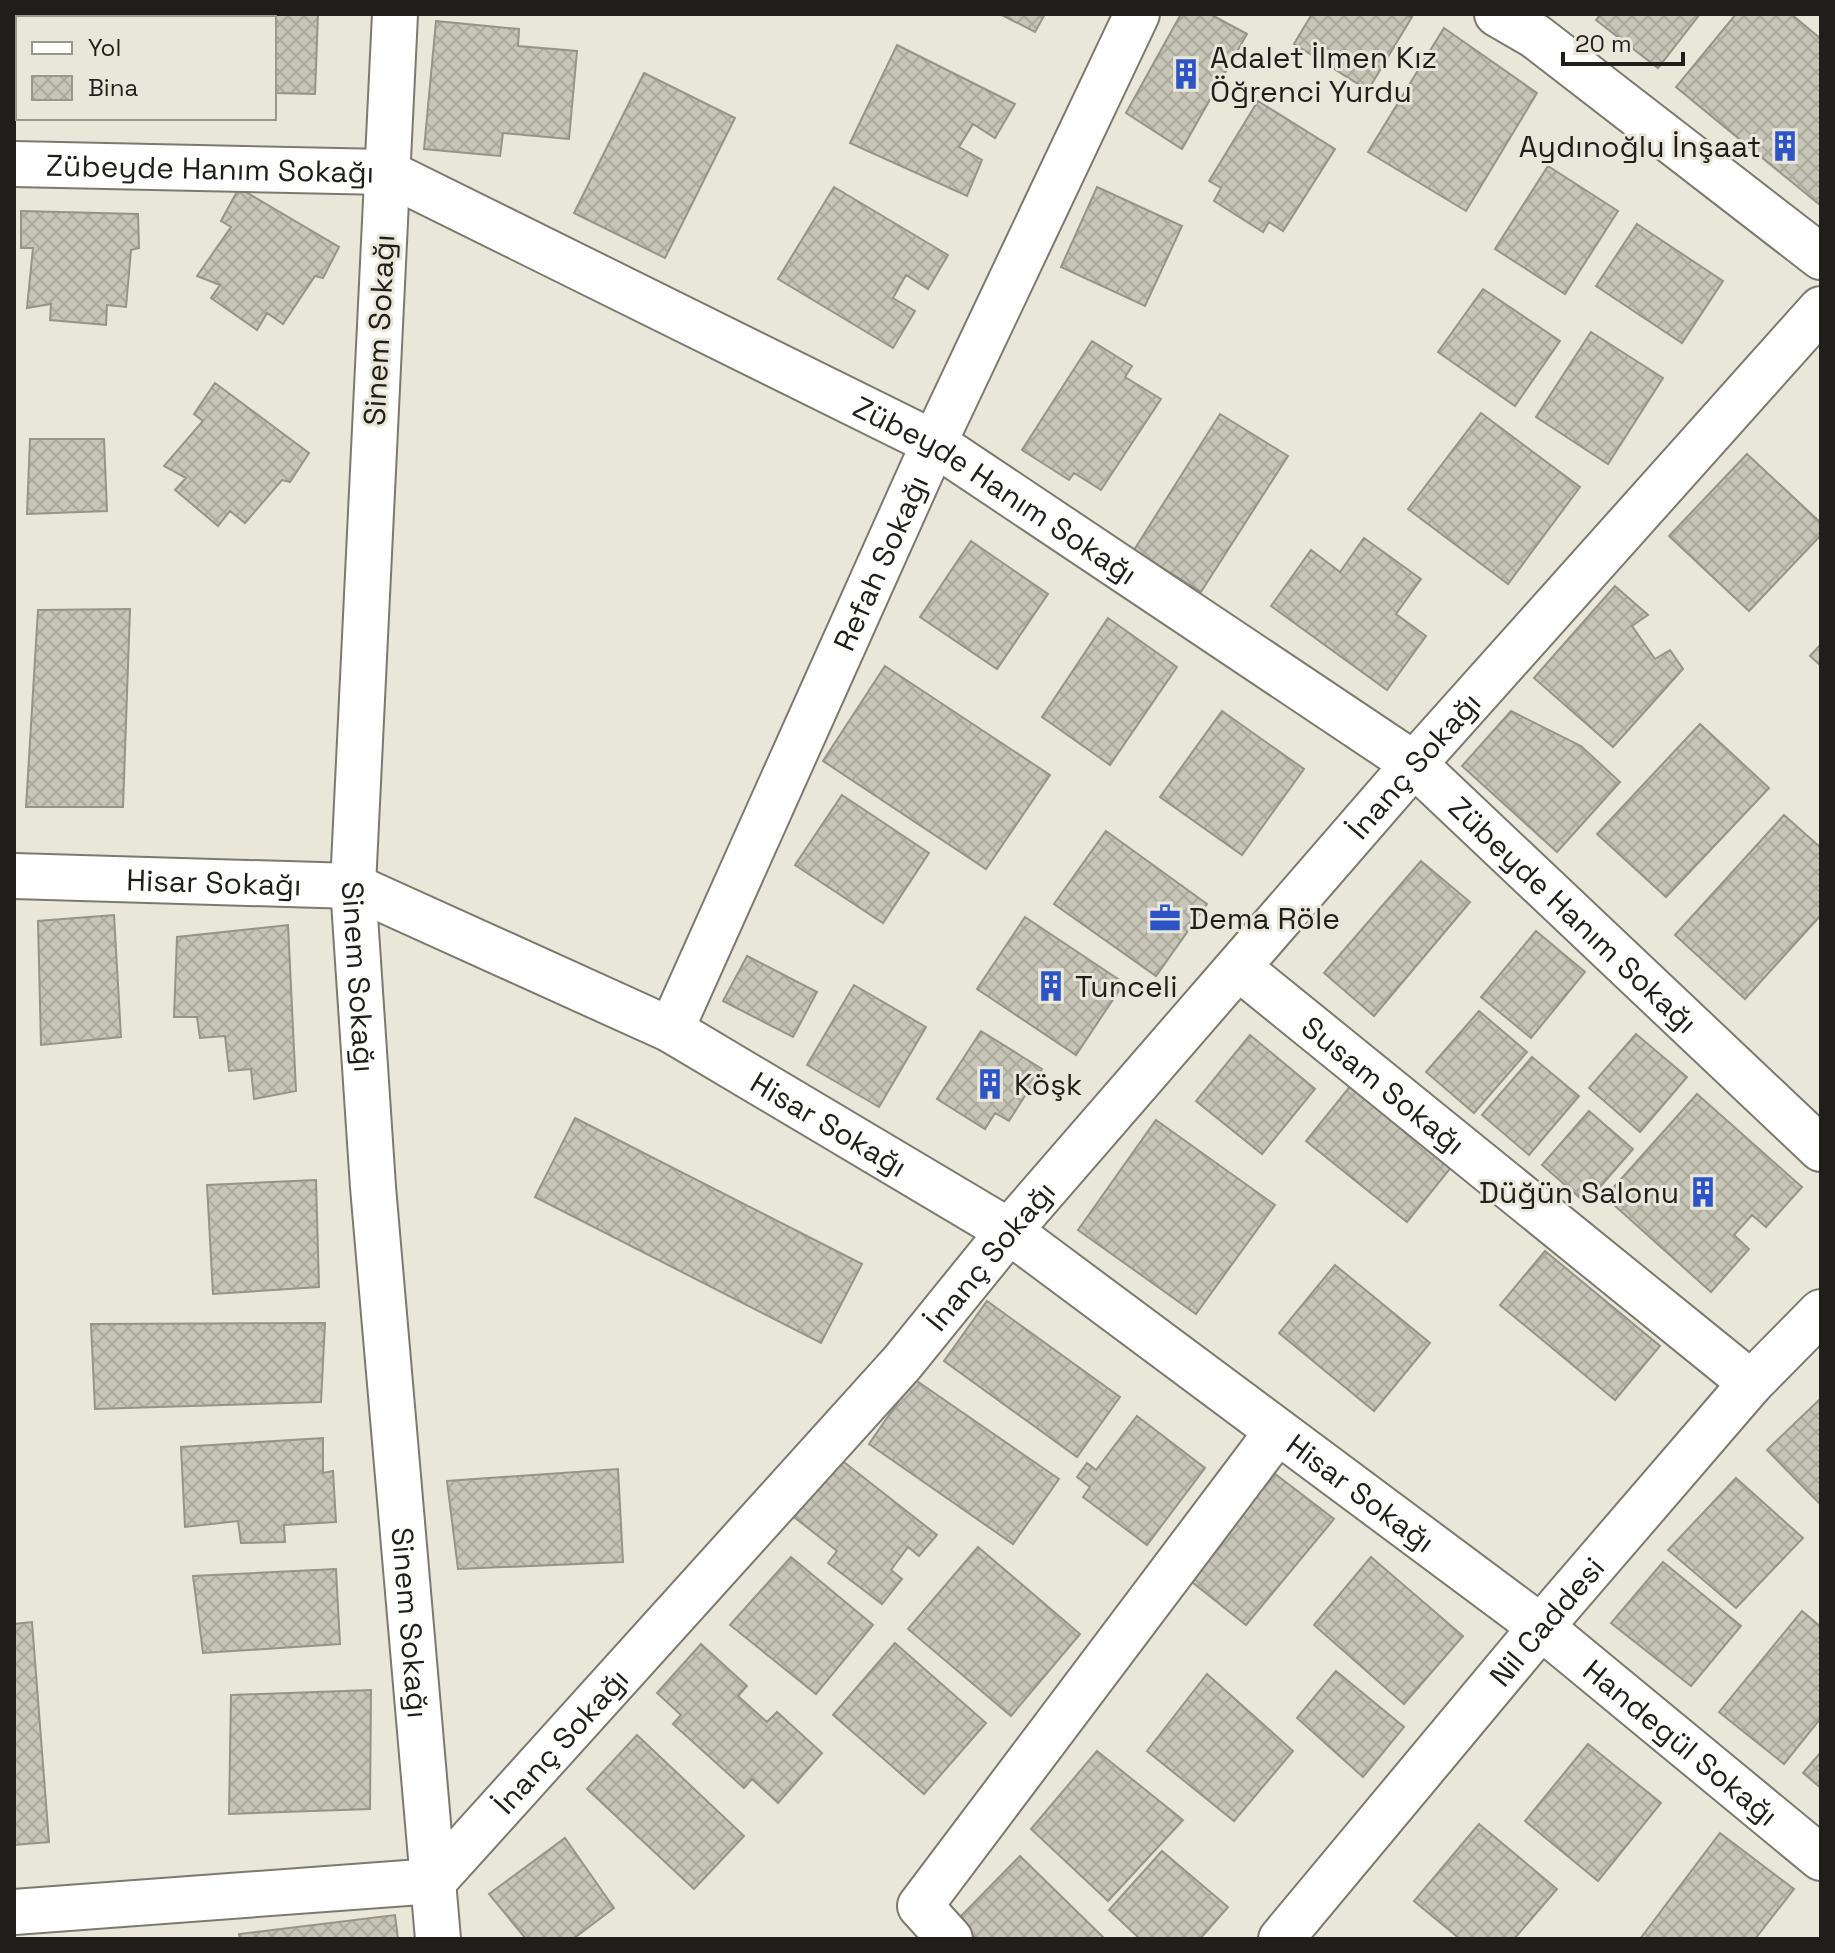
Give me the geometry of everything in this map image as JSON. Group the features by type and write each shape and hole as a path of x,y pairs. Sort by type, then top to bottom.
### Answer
{"street":[{"name":"Sinem Sokağı","path":"395,14 353,886 373,1187 438,1939"},
{"name":"Refah Sokağı","path":"671,1030 934,443 1137,14"},
{"path":"1497,14 1535,36 1821,257"},
{"name":"Zübeyde Hanım Sokağı","path":"14,164 386,172 934,443 1414,764 1821,1149"},
{"name":"İnanç Sokağı","path":"434,1881 891,1375 1009,1231 1414,764 1821,309"},
{"name":"Hisar Sokağı","path":"14,876 353,886 671,1030 1009,1231 1541,1627"},
{"name":"Susam Sokağı","path":"1239,968 1751,1383"},
{"name":"Nil Caddesi","path":"1281,1939 1541,1627 1751,1383 1821,1312"},
{"path":"950,1939 920,1906 1277,1432"},
{"name":"Handegül Sokağı","path":"1541,1627 1821,1858"},
{"path":"27,1921 434,1881"}],"building":[{"path":"25,14 124,14 124,16"},
{"path":"318,14 315,94 276,93 276,16 242,16"},
{"path":"1000,14 1045,14 1035,32"},
{"name":"Adalet İlmen Kız Öğrenci Yurdu","path":"1181,14 1210,14 1247,34 1182,149 1126,113"},
{"path":"1312,14 1406,14 1412,17 1368,90 1294,44"},
{"path":"1601,14 1700,14 1658,68 1596,20"},
{"name":"Aydınoğlu İnşaat","path":"1736,14 1791,14 1821,39 1821,206 1676,87"},
{"path":"436,21 519,29 518,46 577,51 569,139 503,133 500,156 424,149"},
{"path":"1444,28 1537,93 1466,211 1368,152"},
{"path":"897,45 1015,104 995,138 973,124 959,147 982,160 967,196 850,143"},
{"path":"644,73 735,118 665,258 574,213"},
{"path":"1258,101 1335,149 1283,231 1269,222 1263,232 1214,201 1221,188 1209,181"},
{"path":"1548,166 1618,211 1565,294 1495,249"},
{"path":"834,187 948,255 928,289 906,275 893,298 915,311 893,348 778,279"},
{"path":"1097,187 1182,226 1145,306 1061,267"},
{"path":"239,188 339,247 323,278 315,276 283,324 267,313 257,330 211,298 220,285 197,276 231,227 221,221"},
{"path":"21,211 138,214 139,248 131,250 126,307 107,305 106,325 50,320 51,304 27,308 33,248 21,248"},
{"path":"1637,224 1723,281 1682,343 1596,286"},
{"path":"1483,289 1560,341 1515,406 1438,352"},
{"path":"1591,332 1663,378 1608,464 1536,417"},
{"path":"1092,341 1132,366 1125,377 1161,399 1101,490 1074,473 1069,480 1022,450"},
{"path":"215,383 309,453 290,482 282,480 245,523 230,511 218,526 175,490 186,478 164,466 203,421 194,414"},
{"path":"1481,413 1580,487 1508,584 1408,509"},
{"path":"1220,414 1288,456 1201,592 1134,550"},
{"path":"30,439 104,439 107,511 27,514"},
{"path":"1747,454 1821,523 1821,535 1749,611 1669,536"},
{"path":"1364,538 1421,579 1396,614 1426,636 1387,690 1271,606 1311,550 1340,572"},
{"path":"971,541 1048,594 997,669 920,617"},
{"path":"1615,586 1648,615 1632,626 1655,659 1670,650 1683,669 1613,747 1534,678"},
{"path":"130,609 123,807 26,807 38,610"},
{"path":"1108,618 1177,667 1110,765 1042,717"},
{"path":"1821,644 1821,666 1810,656"},
{"path":"885,666 1050,775 986,869 823,761"},
{"path":"1222,711 1304,769 1242,855 1160,797"},
{"path":"1511,711 1581,746 1620,782 1557,852 1462,766"},
{"path":"1700,724 1769,788 1666,897 1597,834"},
{"path":"842,795 929,853 883,923 795,865"},
{"path":"1784,815 1821,848 1821,915 1745,999 1675,935"},
{"path":"1106,831 1207,904 1156,976 1054,904"},
{"path":"1421,861 1470,902 1374,1016 1324,973"},
{"path":"114,915 121,1037 41,1045 38,921"},
{"name":"Tunceli","path":"1025,917 1124,983 1076,1055 977,989"},
{"path":"288,925 296,1091 254,1099 251,1069 229,1071 225,1036 200,1038 197,1017 174,1017 177,937"},
{"path":"1536,931 1585,972 1531,1038 1481,997"},
{"path":"747,956 817,992 793,1037 723,1001"},
{"path":"854,985 926,1027 879,1107 807,1065"},
{"path":"1479,1011 1527,1052 1474,1113 1426,1072"},
{"name":"Köşk","path":"981,1031 1042,1069 1009,1121 995,1113 985,1129 937,1099"},
{"path":"1636,1034 1687,1077 1640,1132 1589,1088"},
{"path":"1250,1035 1315,1089 1262,1154 1196,1101"},
{"path":"1532,1057 1579,1096 1529,1155 1482,1115"},
{"path":"1352,1084 1453,1165 1407,1222 1306,1141"},
{"name":"Düğün Salonu","path":"1697,1094 1802,1187 1766,1227 1752,1215 1734,1235 1749,1249 1711,1292 1605,1197"},
{"path":"1589,1111 1633,1149 1586,1203 1542,1165"},
{"path":"575,1118 862,1264 821,1343 535,1197"},
{"path":"1156,1120 1275,1205 1196,1314 1078,1230"},
{"path":"316,1180 319,1287 213,1294 207,1185"},
{"path":"1545,1251 1660,1346 1615,1400 1500,1305"},
{"path":"1335,1265 1430,1343 1374,1411 1279,1333"},
{"path":"987,1301 1120,1397 1077,1457 944,1361"},
{"path":"325,1323 321,1402 95,1409 91,1324"},
{"path":"914,1379 1059,1479 1013,1544 869,1444"},
{"path":"1821,1398 1821,1505 1767,1450"},
{"path":"1137,1416 1205,1468 1147,1545 1083,1497 1090,1487 1077,1477 1087,1463 1096,1470"},
{"path":"323,1438 323,1473 333,1471 336,1522 284,1525 285,1542 241,1543 238,1521 185,1527 181,1447"},
{"path":"840,1459 937,1535 919,1556 908,1547 891,1570 902,1579 882,1604 828,1563 837,1551 794,1517"},
{"path":"618,1469 623,1562 458,1569 447,1481"},
{"path":"1270,1470 1334,1519 1246,1625 1182,1574"},
{"path":"1736,1478 1803,1538 1736,1608 1668,1550"},
{"path":"978,1547 1080,1634 1011,1716 908,1629"},
{"path":"791,1557 873,1625 816,1694 730,1625"},
{"path":"1371,1557 1463,1636 1404,1704 1314,1625"},
{"path":"1663,1562 1741,1626 1691,1686 1611,1623"},
{"path":"336,1569 340,1644 203,1653 193,1576"},
{"path":"1802,1611 1821,1627 1821,1718 1784,1764 1719,1712"},
{"path":"32,1622 49,1842 14,1845 14,1624"},
{"path":"895,1643 986,1723 924,1794 833,1715"},
{"path":"701,1644 747,1686 738,1696 767,1722 777,1712 822,1753 778,1803 752,1779 744,1788 673,1724 681,1715 657,1693"},
{"path":"1336,1671 1404,1727 1363,1777 1297,1718"},
{"path":"1207,1674 1293,1751 1234,1821 1147,1751"},
{"path":"371,1690 370,1809 229,1814 231,1695"},
{"path":"637,1735 744,1836 694,1889 587,1789"},
{"path":"1588,1744 1661,1803 1598,1881 1525,1821"},
{"path":"1097,1751 1183,1820 1108,1901 1031,1829"},
{"path":"1821,1752 1821,1788 1803,1773"},
{"path":"1479,1824 1557,1889 1514,1939 1460,1939 1414,1901"},
{"path":"1720,1833 1794,1889 1755,1939 1640,1939"},
{"path":"565,1838 614,1908 573,1939 526,1939 489,1894"},
{"path":"1162,1851 1228,1907 1200,1939 1140,1939 1109,1910"},
{"path":"1020,1856 1105,1939 976,1939 958,1919"},
{"path":"395,1915 398,1939 240,1939 239,1934"}],"place":[{"name":"Adalet İlmen Kız Öğrenci Yurdu","path":"1186,74"},
{"name":"Aydınoğlu İnşaat","path":"1785,146"},
{"name":"Dema Röle","path":"1165,918"},
{"name":"Tunceli","path":"1051,986"},
{"name":"Köşk","path":"990,1084"},
{"name":"Düğün Salonu","path":"1703,1192"}]}
